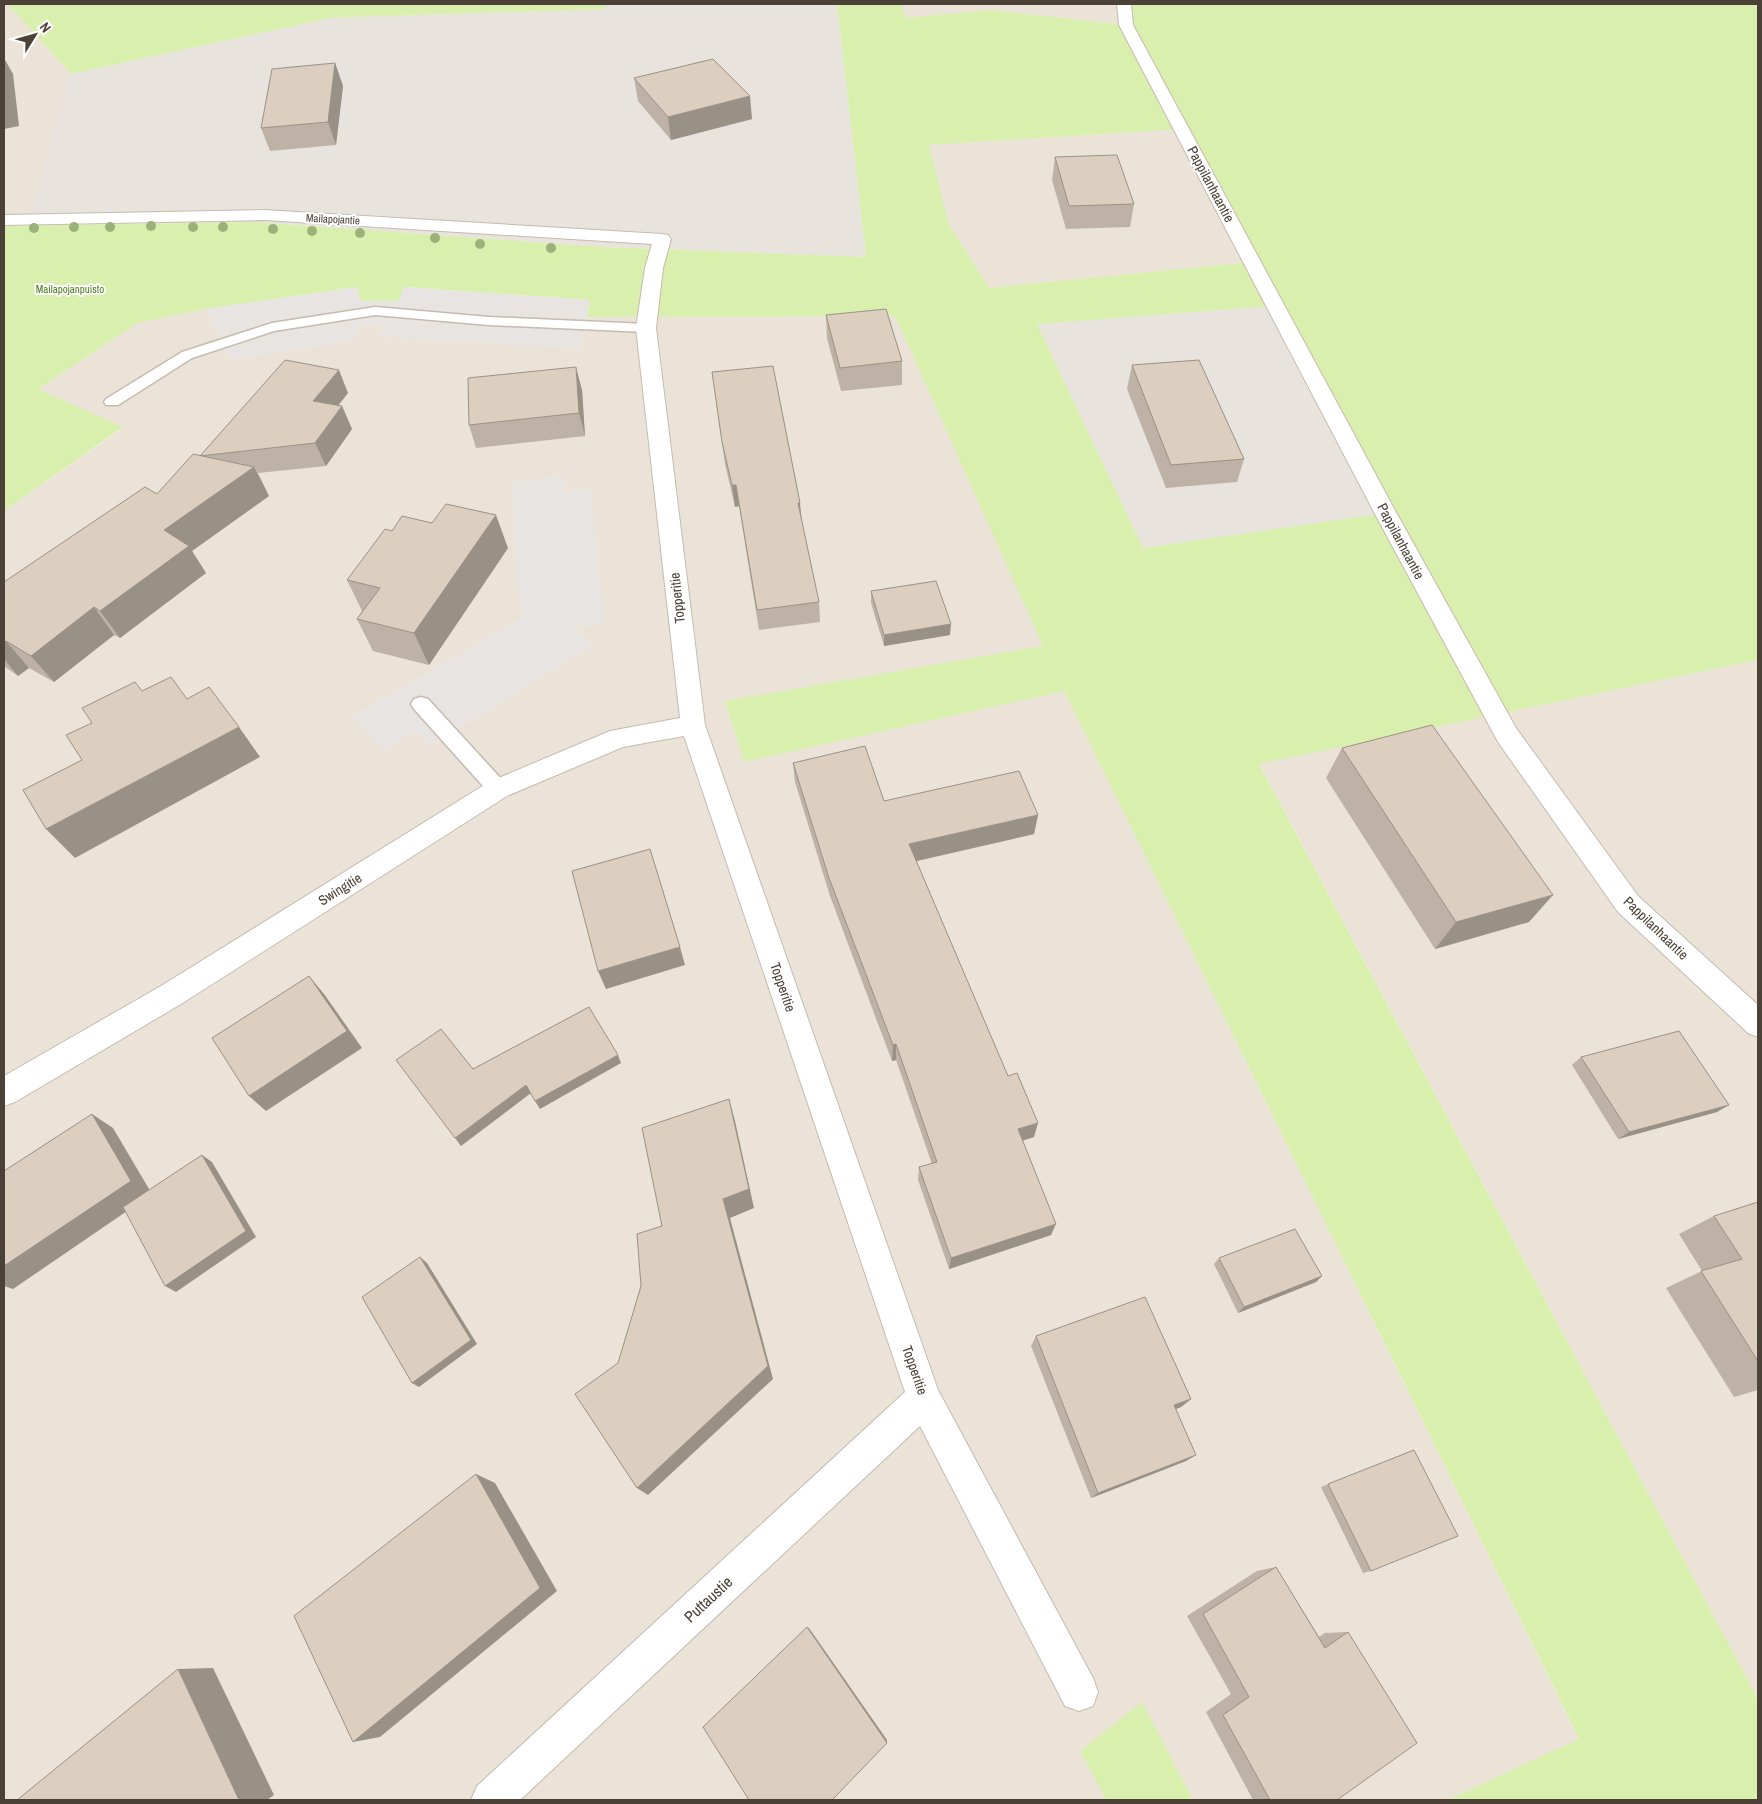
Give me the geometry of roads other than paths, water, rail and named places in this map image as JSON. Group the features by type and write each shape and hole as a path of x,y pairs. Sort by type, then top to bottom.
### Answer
{"street":[{"name":"Pappilanhaantie","path":"1124,4 1126,25 1386,514 1507,735 1628,904 1758,1024"},
{"name":"Mailapojantie","path":"4,220 264,215 662,239"},
{"name":"Topperitie","path":"662,239 654,268 646,328 693,725 924,1398 1079,1692"},
{"name":"Swingitie","path":"4,1092 171,994 498,790 619,738 693,725"},
{"name":"Puttaustie","path":"491,1800 924,1398"}],"lane":[{"path":"112,402 187,355 272,327 375,311 489,321 646,328"},
{"path":"421,704 498,790"}],"park label":[{"name":"Mailapojanpuisto","path":"70,289"}]}
